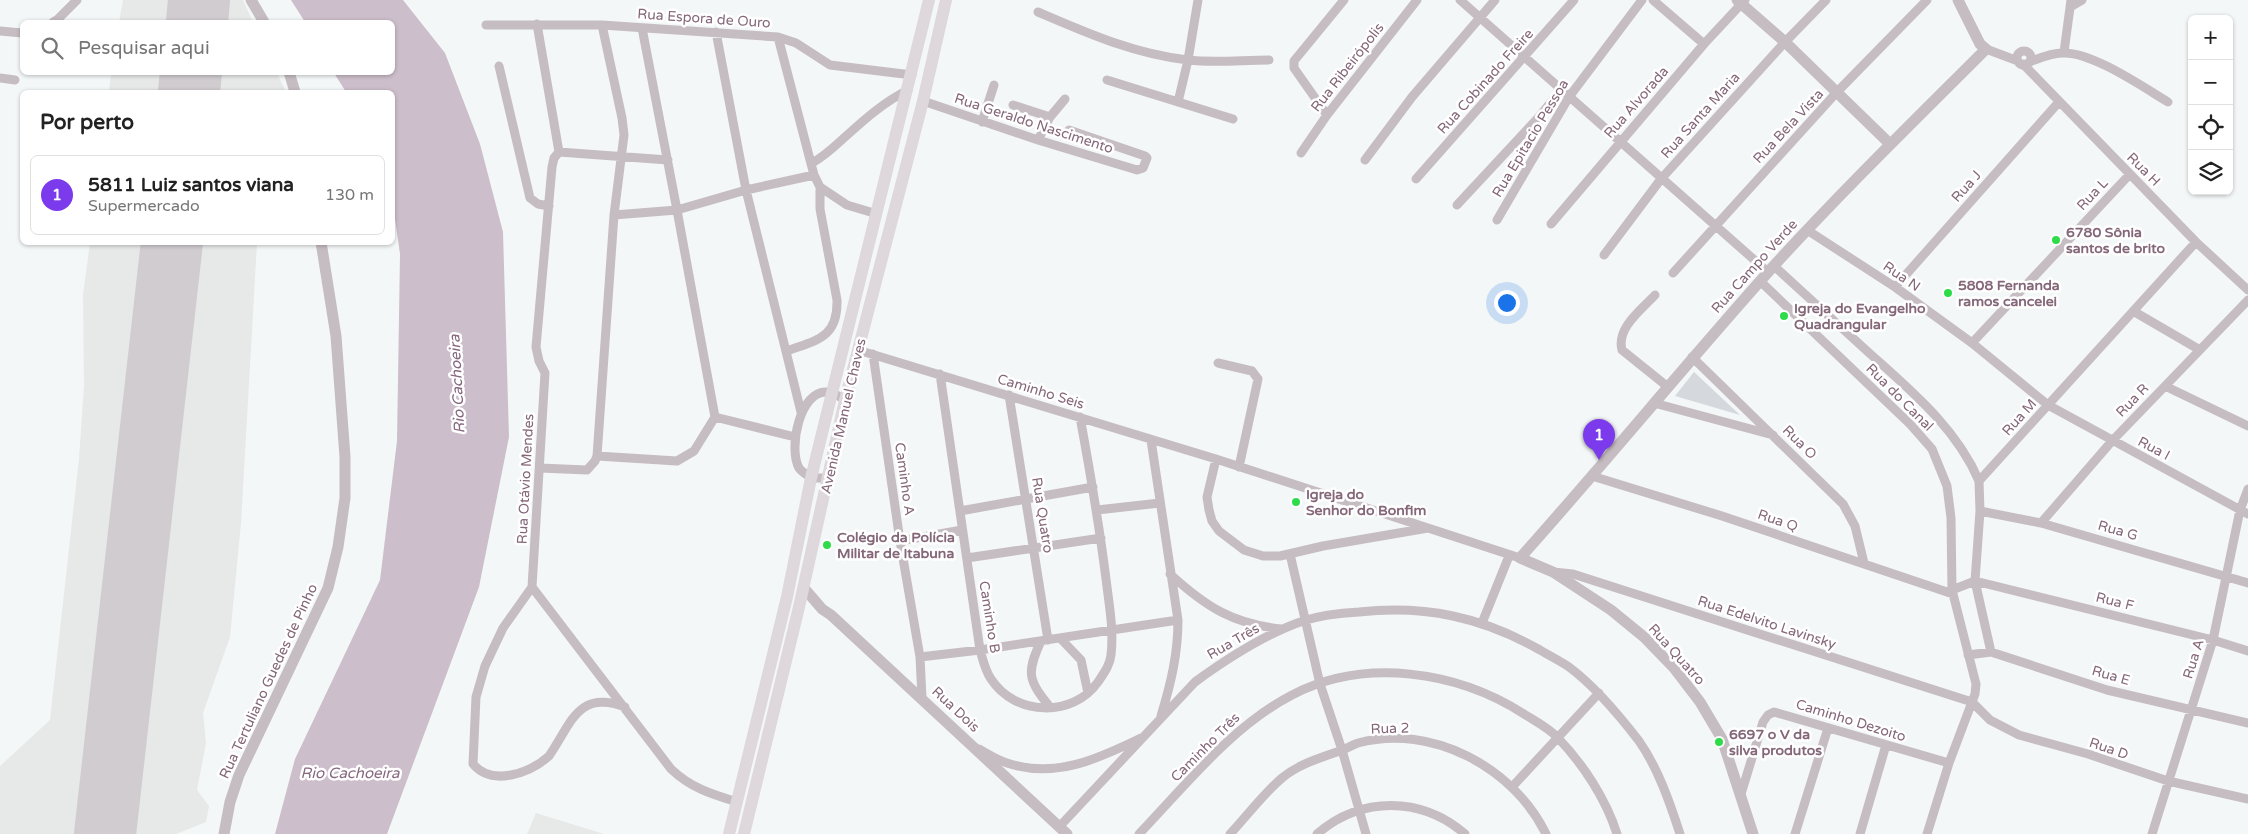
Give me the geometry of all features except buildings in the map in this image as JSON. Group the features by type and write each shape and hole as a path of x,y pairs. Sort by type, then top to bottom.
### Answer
{"main road":[{"name":"Avenida Manuel Chaves","path":"729,834 787,597 811,478 929,0"},
{"name":"Avenida Manuel Chaves","path":"744,834 804,588 845,400 923,101 946,0"}],"street":[{"path":"58,20 77,0"},
{"path":"251,0 263,20"},
{"path":"1178,102 1188,60 1198,0"},
{"path":"1327,115 1294,66 1295,59 1344,0"},
{"name":"Rua Ribeirópolis","path":"1301,153 1327,115 1417,0"},
{"name":"Rua do Canal","path":"1460,0 1661,179 1771,269 1886,368 1939,419 1962,447 1978,481"},
{"path":"1365,160 1412,97 1495,0"},
{"name":"Rua Cobinado Freire","path":"1416,179 1525,58 1574,0"},
{"name":"Rua Epitacio Pessoa","path":"1497,220 1569,96 1642,0"},
{"path":"1653,0 1704,44"},
{"name":"Rua Santa Maria","path":"1604,256 1661,179 1785,42 1826,0"},
{"name":"Rua Bela Vista","path":"1673,273 1837,92 1927,0"},
{"path":"1958,0 1980,44 1988,50 2050,54"},
{"path":"2064,52 2071,4 2082,0"},
{"path":"1741,1 1890,144"},
{"name":"Rua Alvorada","path":"1551,224 1741,1"},
{"path":"1038,12 1108,42 1139,52 1188,60 1268,60"},
{"path":"500,66 530,198 538,204 549,206 552,163 559,152 537,24"},
{"name":"Rua Espora de Ouro","path":"486,25 602,25 778,37 796,43 818,60 830,66 912,75"},
{"path":"540,468 586,470 595,462 596,456 614,215 624,135 602,25"},
{"path":"596,456 677,461 694,451 715,417 642,28"},
{"path":"0,31 20,33"},
{"path":"716,32 746,190 801,412 795,437 797,462 802,472 811,478 828,478"},
{"path":"778,37 814,175 820,187 820,209 838,313 834,325 821,339 787,351"},
{"name":"Rua H","path":"1988,50 2023,63 2058,103 2196,242 2248,290"},
{"name":"Rua Campo Verde","path":"1515,557 1592,476 1692,357 1807,230 1890,144 1988,50"},
{"path":"2023,63 2031,56 2024,51"},
{"path":"2023,63 2050,54 2064,52 2094,60 2115,70 2168,102"},
{"path":"290,75 294,90"},
{"path":"0,78 15,80"},
{"path":"1107,80 1233,119"},
{"path":"982,122 994,85"},
{"path":"812,163 826,156 872,114 908,90"},
{"path":"1457,205 1537,119 1561,90"},
{"path":"1038,140 1050,117 1064,99"},
{"name":"Rua Geraldo Nascimento","path":"923,101 982,122 1137,170 1145,167 1147,160 1145,156 1068,130"},
{"name":"Rua J","path":"1895,287 2058,103"},
{"path":"1012,106 1050,117"},
{"path":"559,152 668,160"},
{"name":"Rua L","path":"1972,343 2130,174"},
{"path":"614,215 677,210 746,190 814,175"},
{"path":"820,187 847,204 877,214"},
{"name":"Rua Otávio Mendes","path":"532,587 545,373 539,361 536,347 549,206"},
{"name":"Rua N","path":"1807,230 1895,287 1972,343 2048,406"},
{"name":"Rua M","path":"1978,481 2196,242"},
{"name":"Rua Tertuliano Guedes de Pinho","path":"224,834 230,802 239,775 328,588 338,547 345,498 344,458 336,336 321,245"},
{"name":"Rua do Canal","path":"1760,282 1910,424 1932,450 1944,476 1949,500 1953,592 1976,684 1976,694 1949,763 1927,834"},
{"path":"1655,295 1628,324 1620,343 1622,350 1668,387"},
{"name":"Rua R","path":"2041,522 2112,441 2248,300"},
{"path":"2133,311 2200,350"},
{"name":"Caminho Seis","path":"858,350 1216,459 1515,557"},
{"name":"Caminho A","path":"873,354 900,541 920,657 922,698"},
{"name":"Rua O","path":"1692,357 1843,504 1855,526 1864,563"},
{"path":"1218,364 1252,371 1258,379 1239,467"},
{"name":"Caminho B","path":"940,374 980,650 991,680 1007,694 1025,705 1050,708 1067,705 1088,693 1108,667 1111,657 1112,629 1101,538 1080,417"},
{"path":"2165,386 2248,426"},
{"path":"801,412 814,397 823,392 832,393 845,400"},
{"name":"Rua Quatro","path":"1009,395 1044,640"},
{"path":"1654,403 1773,435"},
{"name":"Rua I","path":"2048,406 2244,512"},
{"path":"715,417 795,437"},
{"path":"1151,440 1178,620 1178,646 1174,671 1160,719"},
{"name":"Caminho Seis","path":"1216,459 1207,497 1212,521 1219,531 1244,550 1263,556 1280,556 1322,546 1428,528"},
{"name":"Rua Q","path":"1592,476 1722,516 1953,592"},
{"path":"1978,481 1980,510 1975,581 1991,652"},
{"path":"960,510 1093,487"},
{"name":"Rua A","path":"2152,834 2213,640 2226,575 2244,512 2248,488"},
{"path":"1097,510 1160,503"},
{"name":"Rua G","path":"1980,510 2041,522 2248,583"},
{"path":"900,541 962,530"},
{"path":"967,558 1101,538"},
{"path":"1290,554 1320,684 1342,750 1366,834"},
{"path":"1482,623 1515,557"},
{"name":"Rua Quatro","path":"1515,557 1552,572 1611,610 1644,637 1674,668 1700,702 1722,739 1753,834"},
{"name":"Rua Edelvito Lavinsky","path":"1552,572 1573,574 1972,702"},
{"path":"1170,574 1206,604 1228,617 1254,626 1283,629"},
{"path":"1953,592 1975,581"},
{"name":"Rua F","path":"1975,581 2213,640 2248,651"},
{"path":"624,707 610,701 597,702 581,710 549,756 543,762 523,771 500,777 483,772 473,764 476,697 485,666 503,628 532,587 671,768 684,781 701,791 737,802"},
{"name":"Rua Dois","path":"804,588 822,609 832,615 1063,830"},
{"path":"787,597 799,607 822,609"},
{"name":"Rua Três","path":"1063,830 1195,682 1222,663 1283,629 1306,620 1336,614 1407,609 1443,613 1482,623 1508,633 1569,667 1599,693 1640,743 1671,806 1680,834"},
{"path":"920,657 980,650 1178,620"},
{"path":"1060,638 1081,660 1088,693"},
{"path":"1044,640 1032,657 1031,681 1050,708"},
{"name":"Rua E","path":"1968,655 1991,652 2108,690 2248,723"},
{"name":"Caminho Três","path":"1139,834 1242,727 1294,694 1320,684 1374,674 1430,676 1457,682 1508,704 1557,737 1589,778 1603,801 1617,834"},
{"path":"1512,787 1599,693"},
{"name":"Rua D","path":"1972,702 1990,720 2019,735 2088,754 2168,781 2248,798"},
{"name":"Caminho Dezoito","path":"1741,794 1760,732 1768,715 1774,712 1780,712 1949,763"},
{"path":"1794,834 1828,728"},
{"path":"973,746 1006,763 1048,770 1070,767 1098,758 1146,736"},
{"name":"Rua 2","path":"1233,833 1282,778 1302,765 1358,743 1399,738 1439,745 1476,761 1512,787 1535,814 1546,834"},
{"path":"1860,834 1886,745"},
{"path":"1317,834 1335,820 1358,810 1389,805 1420,809 1444,818 1465,834"}],"shaded area":[{"path":"123,0 243,0 252,20 119,20"},
{"path":"111,75 278,75 285,90 109,90"},
{"path":"90,245 257,245 241,523 230,637 203,713 206,743 197,790 209,806 206,822 176,834 0,834 0,766 50,720 79,459 84,386 83,295"},
{"path":"1694,372 1740,415 1675,396"},
{"path":"536,813 604,834 527,834"}],"water":[{"name":"Rio Cachoeira","path":"291,0 403,0 445,53 480,144 503,232 509,437 479,587 387,834 275,834 295,759 380,580 397,441 400,254 395,219 395,90 345,90 335,75 395,75 395,20 304,20"}],"runway":[{"path":"197,20 199,0"},
{"path":"189,90 191,75"},
{"path":"105,834 172,245"}],"place":[{"name":"6780 Sônia santos de brito","path":"2056,240"},
{"name":"5808 Fernanda ramos cancelei","path":"1948,293"},
{"name":"Igreja do Evangelho Quadrangular","path":"1784,316"},
{"name":"5811 Luiz santos viana","path":"1599,460"},
{"name":"Igreja do Senhor do Bonfim","path":"1296,502"},
{"name":"Colégio da Polícia Militar de Itabuna","path":"827,545"},
{"name":"6697 o V da silva produtos","path":"1719,742"}]}
